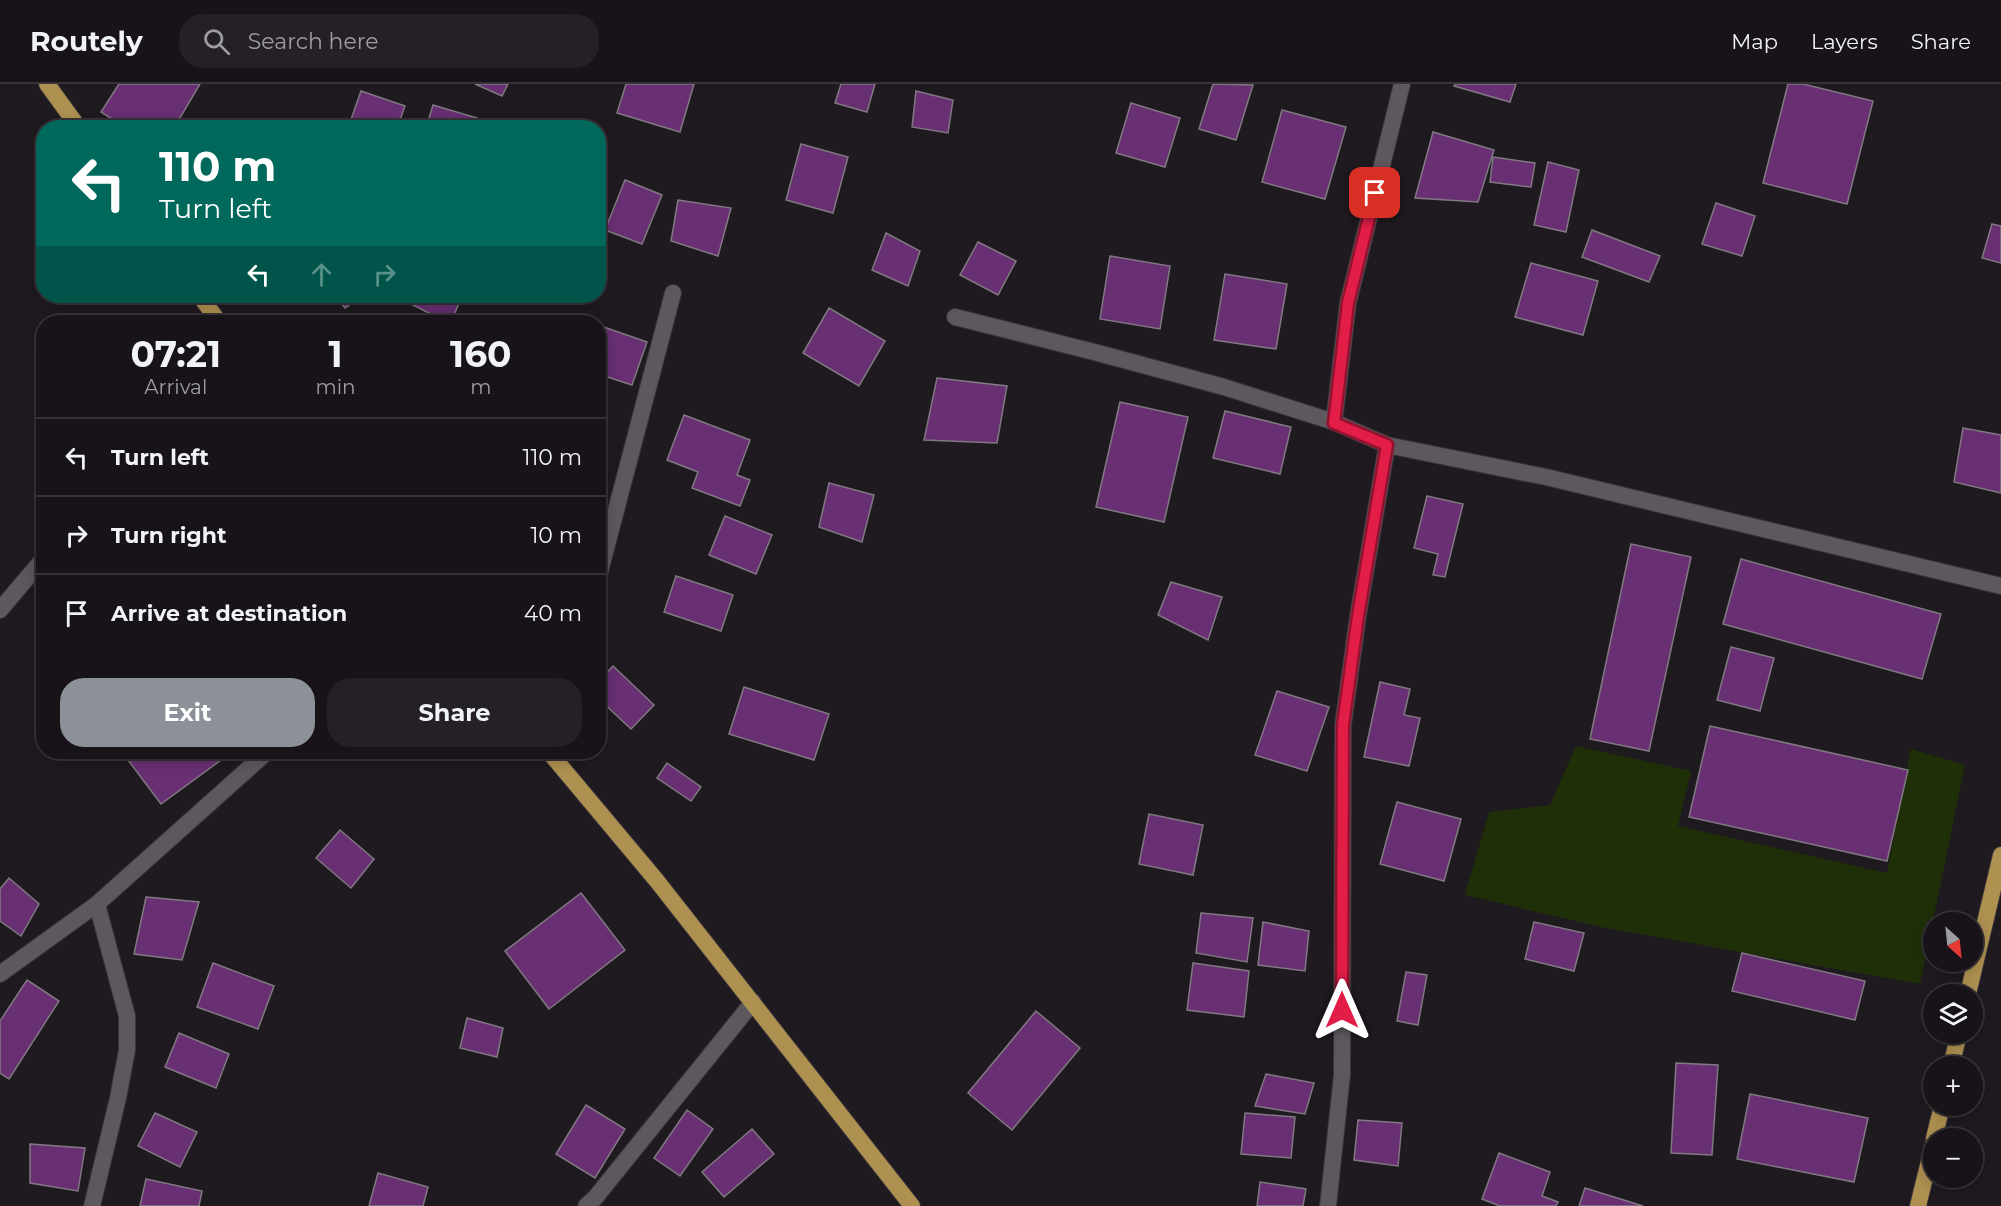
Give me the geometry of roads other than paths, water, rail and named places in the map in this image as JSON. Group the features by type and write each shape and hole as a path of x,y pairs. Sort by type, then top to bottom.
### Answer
{"main road":[{"path":"47,84 73,120"},
{"path":"555,759 657,881 912,1206"},
{"path":"1970,984 2001,855"},
{"path":"1918,1206 1923,1185"}],"street":[{"path":"1334,423 1348,303 1402,84"},
{"path":"606,548 673,293"},
{"path":"955,317 1224,387 1334,423 1387,445 1546,477 2001,586"},
{"path":"1328,1206 1342,1075 1343,725 1358,616 1387,445"},
{"path":"0,610 36,567"},
{"path":"0,974 97,904 259,759"},
{"path":"92,1206 126,1050 127,1016 97,904"},
{"path":"586,1206 595,1198 753,1002"}]}
